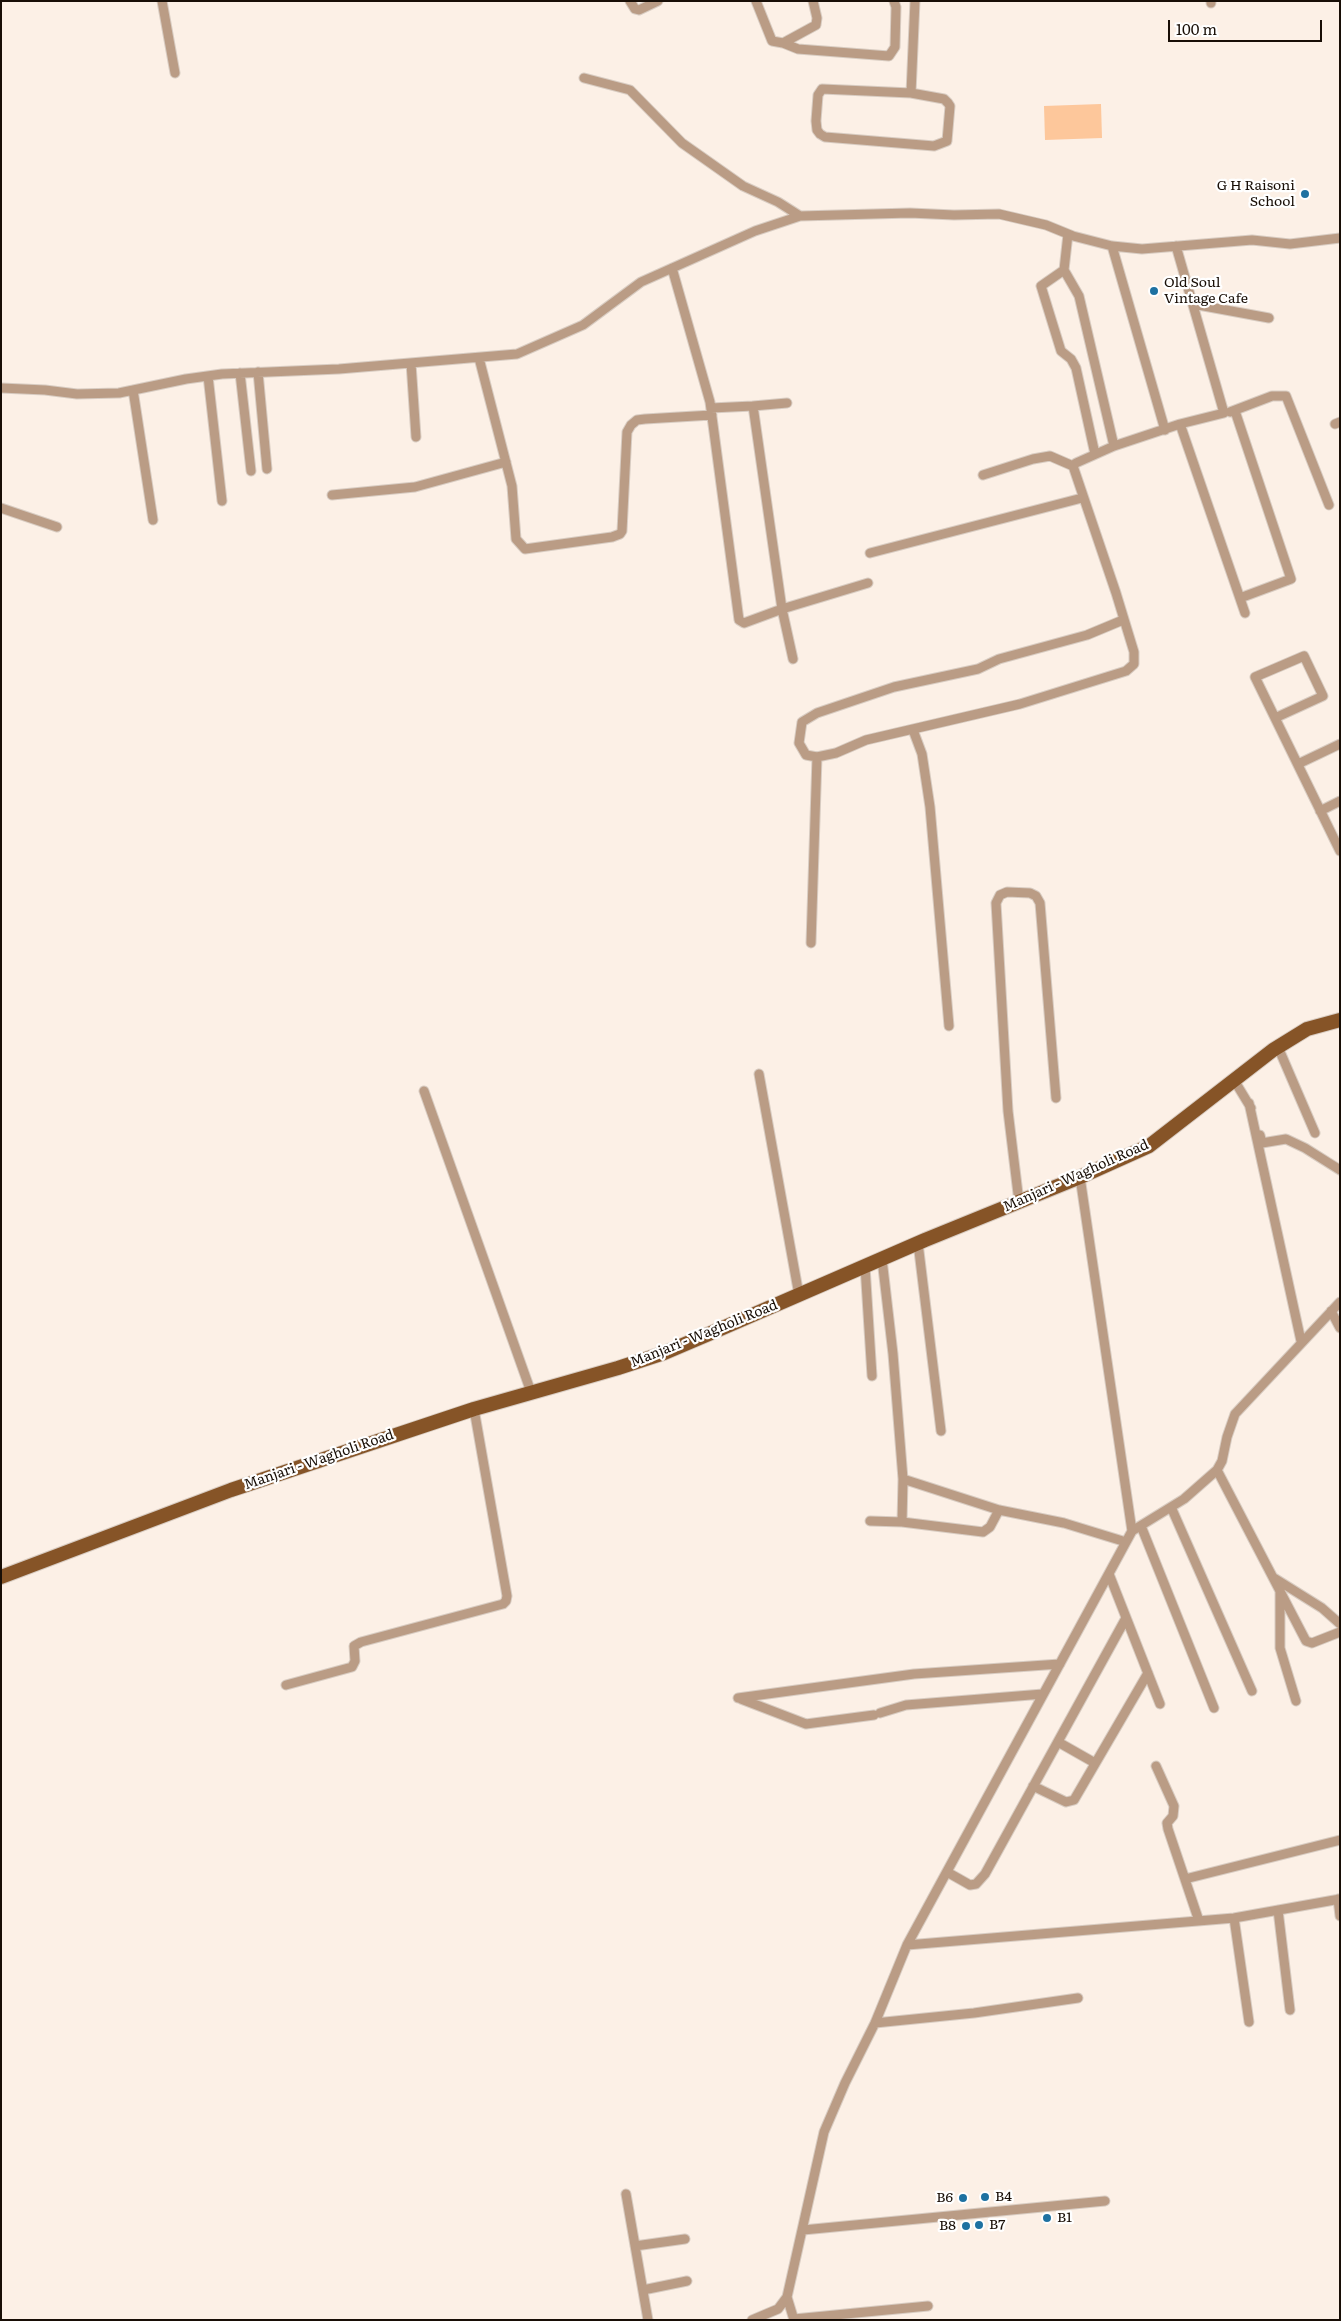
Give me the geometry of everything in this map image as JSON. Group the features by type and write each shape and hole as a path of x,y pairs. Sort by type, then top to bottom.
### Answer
{"main road":[{"name":"Manjari - Wagholi Road","path":"1,1577 231,1490 474,1409 664,1353 918,1243 1080,1178 1149,1146 1278,1047 1308,1029 1340,1020"}],"street":[{"path":"162,1 175,73"},
{"path":"630,1 635,9 639,10 658,1"},
{"path":"756,1 772,41 798,49 889,56 896,46 896,8 894,1"},
{"path":"783,43 816,25 817,18 813,1"},
{"path":"912,93 915,1"},
{"path":"584,78 618,85 630,90 682,143 743,186 778,202 800,216"},
{"path":"822,90 912,93 944,99 948,103 950,106 947,142 934,146 826,137 820,134 816,126 818,95 822,90"},
{"path":"1,388 77,394 119,393 208,376 517,354 583,325 641,282 755,231 800,216 910,213 954,215 999,214 1046,225 1068,234 1112,246 1142,249 1252,240 1290,244 1340,238"},
{"path":"1068,234 1064,270 1079,296 1114,446"},
{"path":"1112,246 1165,430"},
{"path":"1176,246 1224,413"},
{"path":"672,268 711,412 739,620 744,623 782,609 868,583"},
{"path":"1064,270 1041,286 1061,351 1076,368 1095,454"},
{"path":"1193,304 1269,318"},
{"path":"480,358 513,494 516,539 522,547 533,549 612,537 622,531 627,432 637,420 786,403"},
{"path":"411,363 416,436"},
{"path":"258,372 267,469"},
{"path":"240,373 251,472"},
{"path":"208,376 222,501"},
{"path":"133,390 154,520"},
{"path":"1073,466 1114,446 1180,424 1235,411 1272,396 1286,396 1329,505"},
{"path":"753,406 782,609 793,659"},
{"path":"1235,411 1291,579 1240,598"},
{"path":"1180,424 1246,613"},
{"path":"983,475 1033,459 1050,456 1073,466"},
{"path":"332,495 415,488 506,462"},
{"path":"1073,466 1082,498 1116,593 1134,652 1134,664 1126,671 1020,704 866,740 836,753 817,757 806,755 799,742 802,722 817,713 894,687 978,669 999,659 1087,635 1123,620"},
{"path":"870,553 1082,498"},
{"path":"1,508 57,527"},
{"path":"1275,718 1323,696 1304,656 1255,677 1275,718 1298,764 1340,851"},
{"path":"913,730 922,754 930,807 949,1026"},
{"path":"1298,764 1340,744"},
{"path":"811,943 817,757"},
{"path":"1320,811 1340,801"},
{"path":"1019,1202 1008,1110 996,903 1000,895 1007,892 1030,892 1036,896 1040,903 1056,1098"},
{"path":"1278,1047 1315,1133"},
{"path":"759,1074 799,1295"},
{"path":"1234,1080 1249,1103 1262,1143 1286,1139 1305,1148 1340,1170"},
{"path":"424,1092 530,1392"},
{"path":"1249,1103 1301,1341"},
{"path":"1080,1178 1132,1531"},
{"path":"918,1243 941,1432"},
{"path":"882,1259 893,1354 902,1479 902,1522"},
{"path":"865,1266 872,1376"},
{"path":"752,2320 778,2309 787,2297 824,2132 845,2083 875,2023 907,1946 1132,1531 1184,1499 1217,1470 1222,1461 1226,1436 1235,1414 1301,1341 1340,1302"},
{"path":"1331,1311 1340,1328"},
{"path":"286,1684 352,1667 355,1661 354,1646 362,1642 503,1604 506,1601 507,1596 474,1409"},
{"path":"1217,1470 1308,1642 1320,1640 1340,1632"},
{"path":"902,1479 999,1510 1064,1523 1126,1542"},
{"path":"1171,1507 1252,1691"},
{"path":"870,1521 902,1522 983,1532 990,1527 999,1510"},
{"path":"1141,1526 1214,1708"},
{"path":"1109,1574 1160,1704"},
{"path":"1274,1578 1322,1608 1340,1624"},
{"path":"1280,1590 1280,1648 1296,1701"},
{"path":"947,1872 970,1885 976,1884 980,1879 1126,1618"},
{"path":"1043,1694 906,1706 877,1714 806,1724 738,1698 914,1674 1060,1664"},
{"path":"1033,1786 1061,1800 1070,1802 1077,1796 1148,1673"},
{"path":"1058,1742 1095,1763"},
{"path":"1156,1766 1174,1806 1175,1811 1167,1823 1199,1921"},
{"path":"1185,1879 1340,1840"},
{"path":"907,1946 1234,1918 1339,1899 1340,1916"},
{"path":"1278,1910 1290,2010"},
{"path":"1234,1918 1249,2022"},
{"path":"875,2023 1078,1998"},
{"path":"626,2194 648,2320"},
{"path":"802,2230 1104,2201"},
{"path":"635,2246 685,2239"},
{"path":"642,2290 687,2281"},
{"path":"787,2297 794,2320 928,2306"}],"shaded area":[{"path":"1101,104 1102,138 1045,140 1044,106"}],"place":[{"name":"G H Raisoni School","path":"1305,194"},
{"name":"Old Soul Vintage Cafe","path":"1154,291"},
{"name":"B4","path":"985,2197"},
{"name":"B6","path":"963,2198"},
{"name":"B1","path":"1047,2218"},
{"name":"B7","path":"979,2225"},
{"name":"B8","path":"966,2226"}]}
